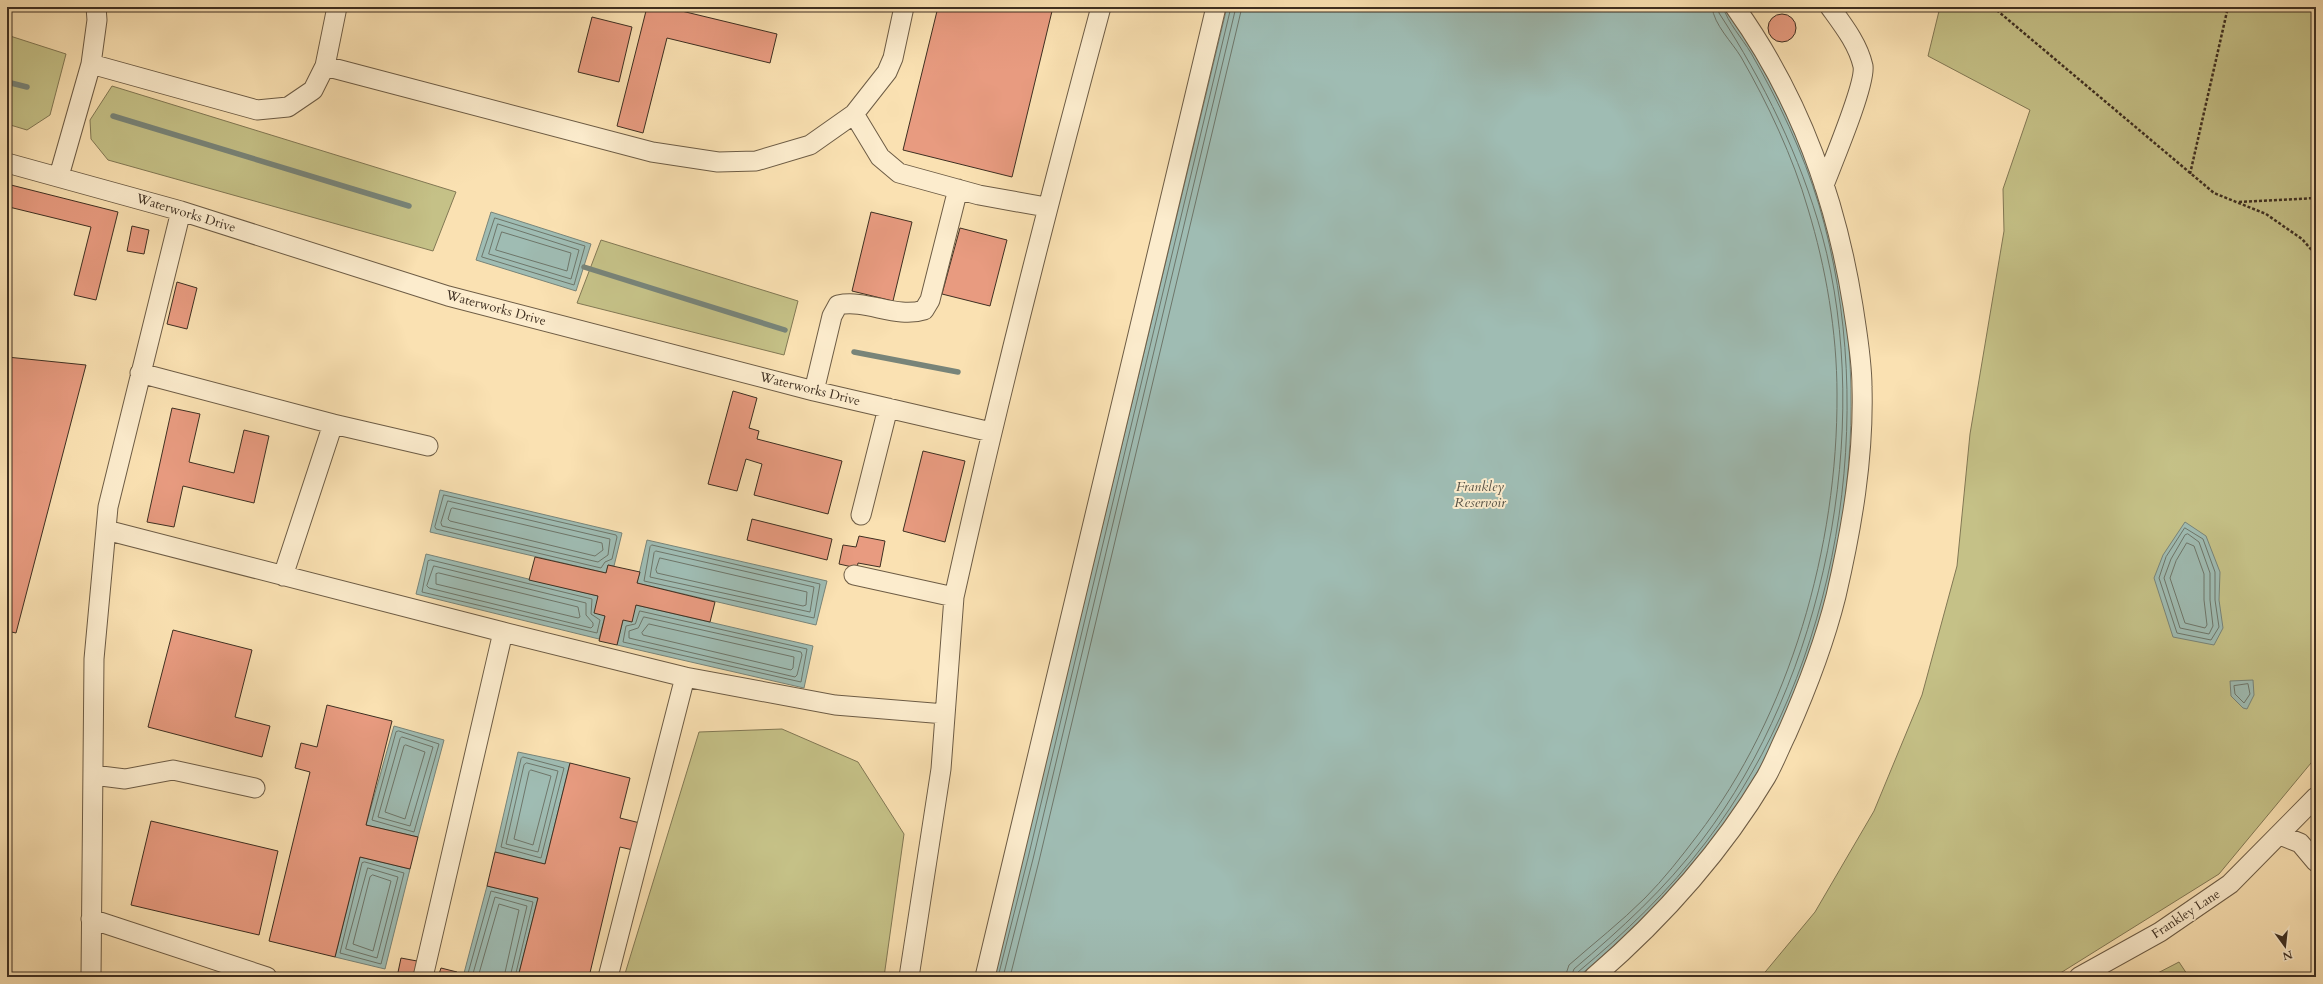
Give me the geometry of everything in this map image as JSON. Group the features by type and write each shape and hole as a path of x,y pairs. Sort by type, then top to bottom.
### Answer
{"street":[{"path":"59,176 91,64 97,20 96,7"},
{"path":"91,64 258,110 288,107 313,90 325,66 337,7"},
{"path":"325,66 652,152 718,162 756,161 810,145 854,114 887,72 893,58 904,7"},
{"path":"909,977 941,769 954,597 991,432 1046,207 1101,7"},
{"path":"985,977 1216,7"},
{"path":"1594,977 1627,948 1674,902 1721,844 1767,775 1808,686 1828,626 1849,541 1859,465 1862,386 1858,338 1845,256 1812,147 1791,98 1774,65 1735,7"},
{"path":"1824,185 1858,95 1863,67 1849,32 1830,7"},
{"path":"854,114 880,157 899,173 958,189 1046,207"},
{"name":"Waterworks Drive","path":"7,163 59,176 181,211 448,296 814,391 991,432"},
{"path":"814,391 832,316 838,305 849,303 869,305 908,313 924,310 930,300 958,189"},
{"path":"91,977 94,659 108,507 181,211"},
{"path":"140,373 333,424 428,446"},
{"path":"861,515 888,408"},
{"path":"283,576 333,424"},
{"path":"106,530 685,677 835,705 945,714"},
{"path":"854,575 954,597"},
{"path":"423,977 503,632"},
{"path":"608,977 685,677"},
{"path":"93,775 125,779 173,770 255,788"},
{"name":"Frankley Lane","path":"2079,977 2160,932 2230,884 2316,797"},
{"path":"2280,835 2300,842 2316,862"},
{"path":"91,919 267,977"}],"path":[{"path":"1992,7 2214,193 2266,214 2302,239 2316,255"},
{"path":"2190,174 2228,7"},
{"path":"2237,202 2316,198"}],"shaded area":[{"path":"1940,7 2316,7 2316,757 2219,874 2054,977 1761,977 1815,912 1874,811 1922,695 1957,566 1970,434 2004,231 2003,189 2030,110 1928,56"},
{"path":"7,35 66,54 50,115 27,130 7,124"},
{"path":"112,86 456,192 433,251 108,160 91,139 90,120"},
{"path":"601,240 798,301 784,355 577,303"},
{"path":"782,729 858,762 904,834 884,977 624,977 699,732"},
{"path":"2179,962 2189,977 2150,977"}],"water":[{"name":"Frankley Reservoir","path":"1227,7 1726,7 1743,33 1773,88 1787,116 1811,173 1831,232 1840,280 1849,351 1851,426 1845,501 1831,576 1811,650 1783,721 1749,786 1708,846 1662,899 1578,977 994,977"},
{"path":"491,212 591,244 576,291 476,260"},
{"path":"440,490 622,533 614,566 608,565 606,573 430,532"},
{"path":"2185,522 2206,536 2220,572 2219,600 2223,628 2214,645 2173,637 2154,578 2163,555"},
{"path":"647,540 827,581 816,625 637,583"},
{"path":"426,554 598,596 605,616 599,639 416,594"},
{"path":"636,605 813,646 804,688 617,645 623,620"},
{"path":"2253,680 2254,695 2247,709 2243,708 2231,696 2230,681"},
{"path":"394,726 444,740 418,837 366,825"},
{"path":"518,752 570,763 545,864 495,852"},
{"path":"360,857 410,869 385,969 335,957"},
{"path":"487,886 538,898 518,977 463,977"}],"building":[{"path":"647,7 665,7 777,34 770,63 667,38 643,133 617,126"},
{"path":"938,7 1053,7 1012,177 903,150"},
{"path":"1782,14 1792,18 1796,28 1792,38 1782,42 1772,38 1768,28 1772,18"},
{"path":"592,17 632,27 619,82 578,72"},
{"path":"7,184 118,212 96,300 74,295 91,227 9,207 7,213"},
{"path":"871,212 912,222 893,301 852,291"},
{"path":"132,226 149,230 144,254 127,251"},
{"path":"960,228 1007,240 990,306 942,294"},
{"path":"177,282 197,288 187,329 167,324"},
{"path":"7,357 86,365 16,633 7,631"},
{"path":"733,391 757,398 749,428 759,431 757,439 842,461 828,514 754,495 762,464 746,459 737,491 708,484"},
{"path":"172,408 200,414 189,462 234,473 244,430 269,436 254,503 183,486 174,527 147,522"},
{"path":"923,451 965,461 945,542 903,531"},
{"path":"752,519 832,539 827,560 747,540"},
{"path":"859,536 885,541 880,567 858,563 857,568 839,564 843,545 856,547"},
{"path":"535,557 606,573 608,565 640,572 637,583 715,602 710,622 636,605 632,622 623,620 617,645 599,641 605,616 594,613 598,596 529,580"},
{"path":"173,630 252,650 235,717 270,726 262,757 148,727"},
{"path":"327,705 392,721 366,825 418,837 410,869 360,857 335,957 269,941 310,772 295,768 301,743 317,747"},
{"path":"570,763 630,778 620,818 640,823 633,850 620,847 589,977 518,977 538,898 487,886 495,852 545,864"},
{"path":"151,821 278,851 259,935 131,905"},
{"path":"401,958 417,961 414,977 397,977"},
{"path":"441,968 457,972 455,977 438,977"}],"waterway":[{"path":"7,82 27,87"},
{"path":"113,116 409,206"},
{"path":"584,267 785,330"},
{"path":"854,352 958,372"}]}
